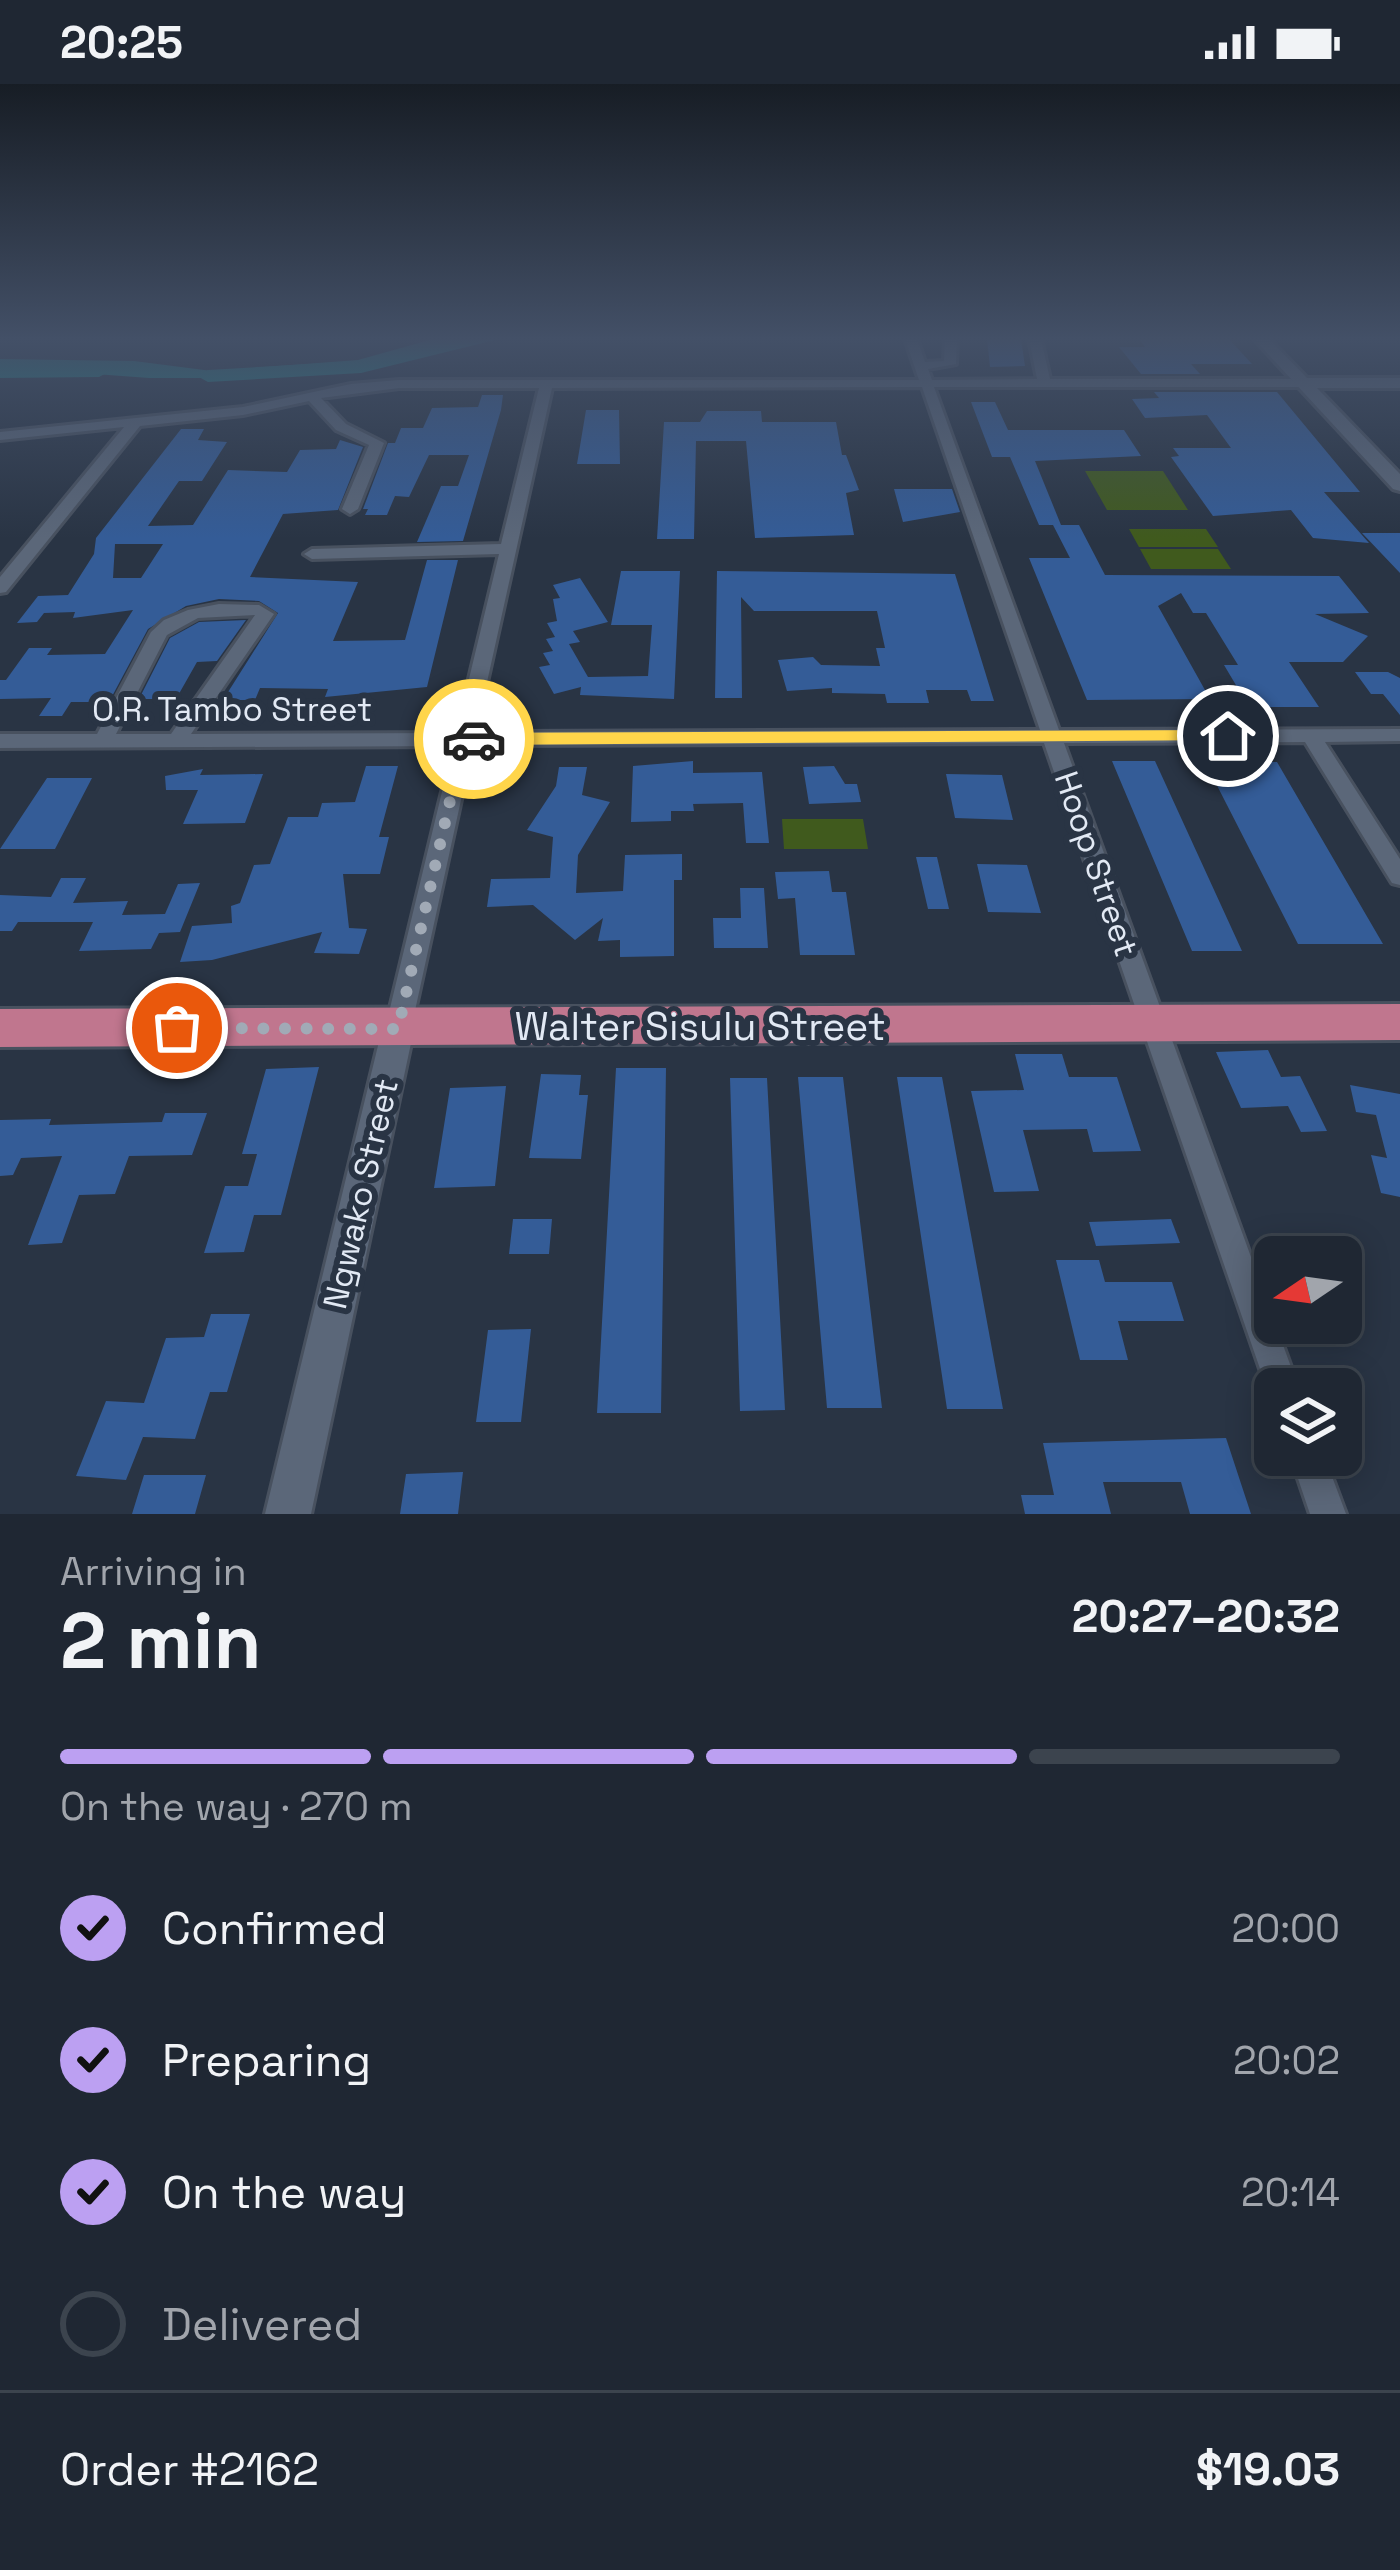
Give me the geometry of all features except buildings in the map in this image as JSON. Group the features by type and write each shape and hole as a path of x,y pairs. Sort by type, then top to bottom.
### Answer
{"highway":[{"name":"Walter Sisulu Street","path":"0,1028 1400,1022"}],"street":[{"path":"0,436 257,406"},
{"path":"319,406 341,427 377,442 350,509"},
{"name":"Ngwako Street","path":"289,1514 541,406"},
{"name":"Hoop Street","path":"935,406 1275,1368"},
{"path":"1326,406 1398,481"},
{"path":"0,588 135,423"},
{"path":"313,554 507,549"},
{"path":"104,740 160,632 172,620 203,611 259,610 265,614 258,632 233,656 176,741"},
{"path":"1311,735 1400,877"},
{"name":"O.R. Tambo Street","path":"0,741 1400,735"},
{"path":"1314,1476 1328,1514"}],"shaded area":[{"path":"1085,471 1163,471 1188,510 1107,510"},
{"path":"1129,529 1206,529 1218,547 1139,547"},
{"path":"1140,549 1218,549 1231,569 1151,569"},
{"path":"782,819 863,819 868,849 784,849"}],"way so far":[{"path":"177,1028 398,1029 464,739 474,739"}],"route":[{"path":"474,739 1228,736"}]}
